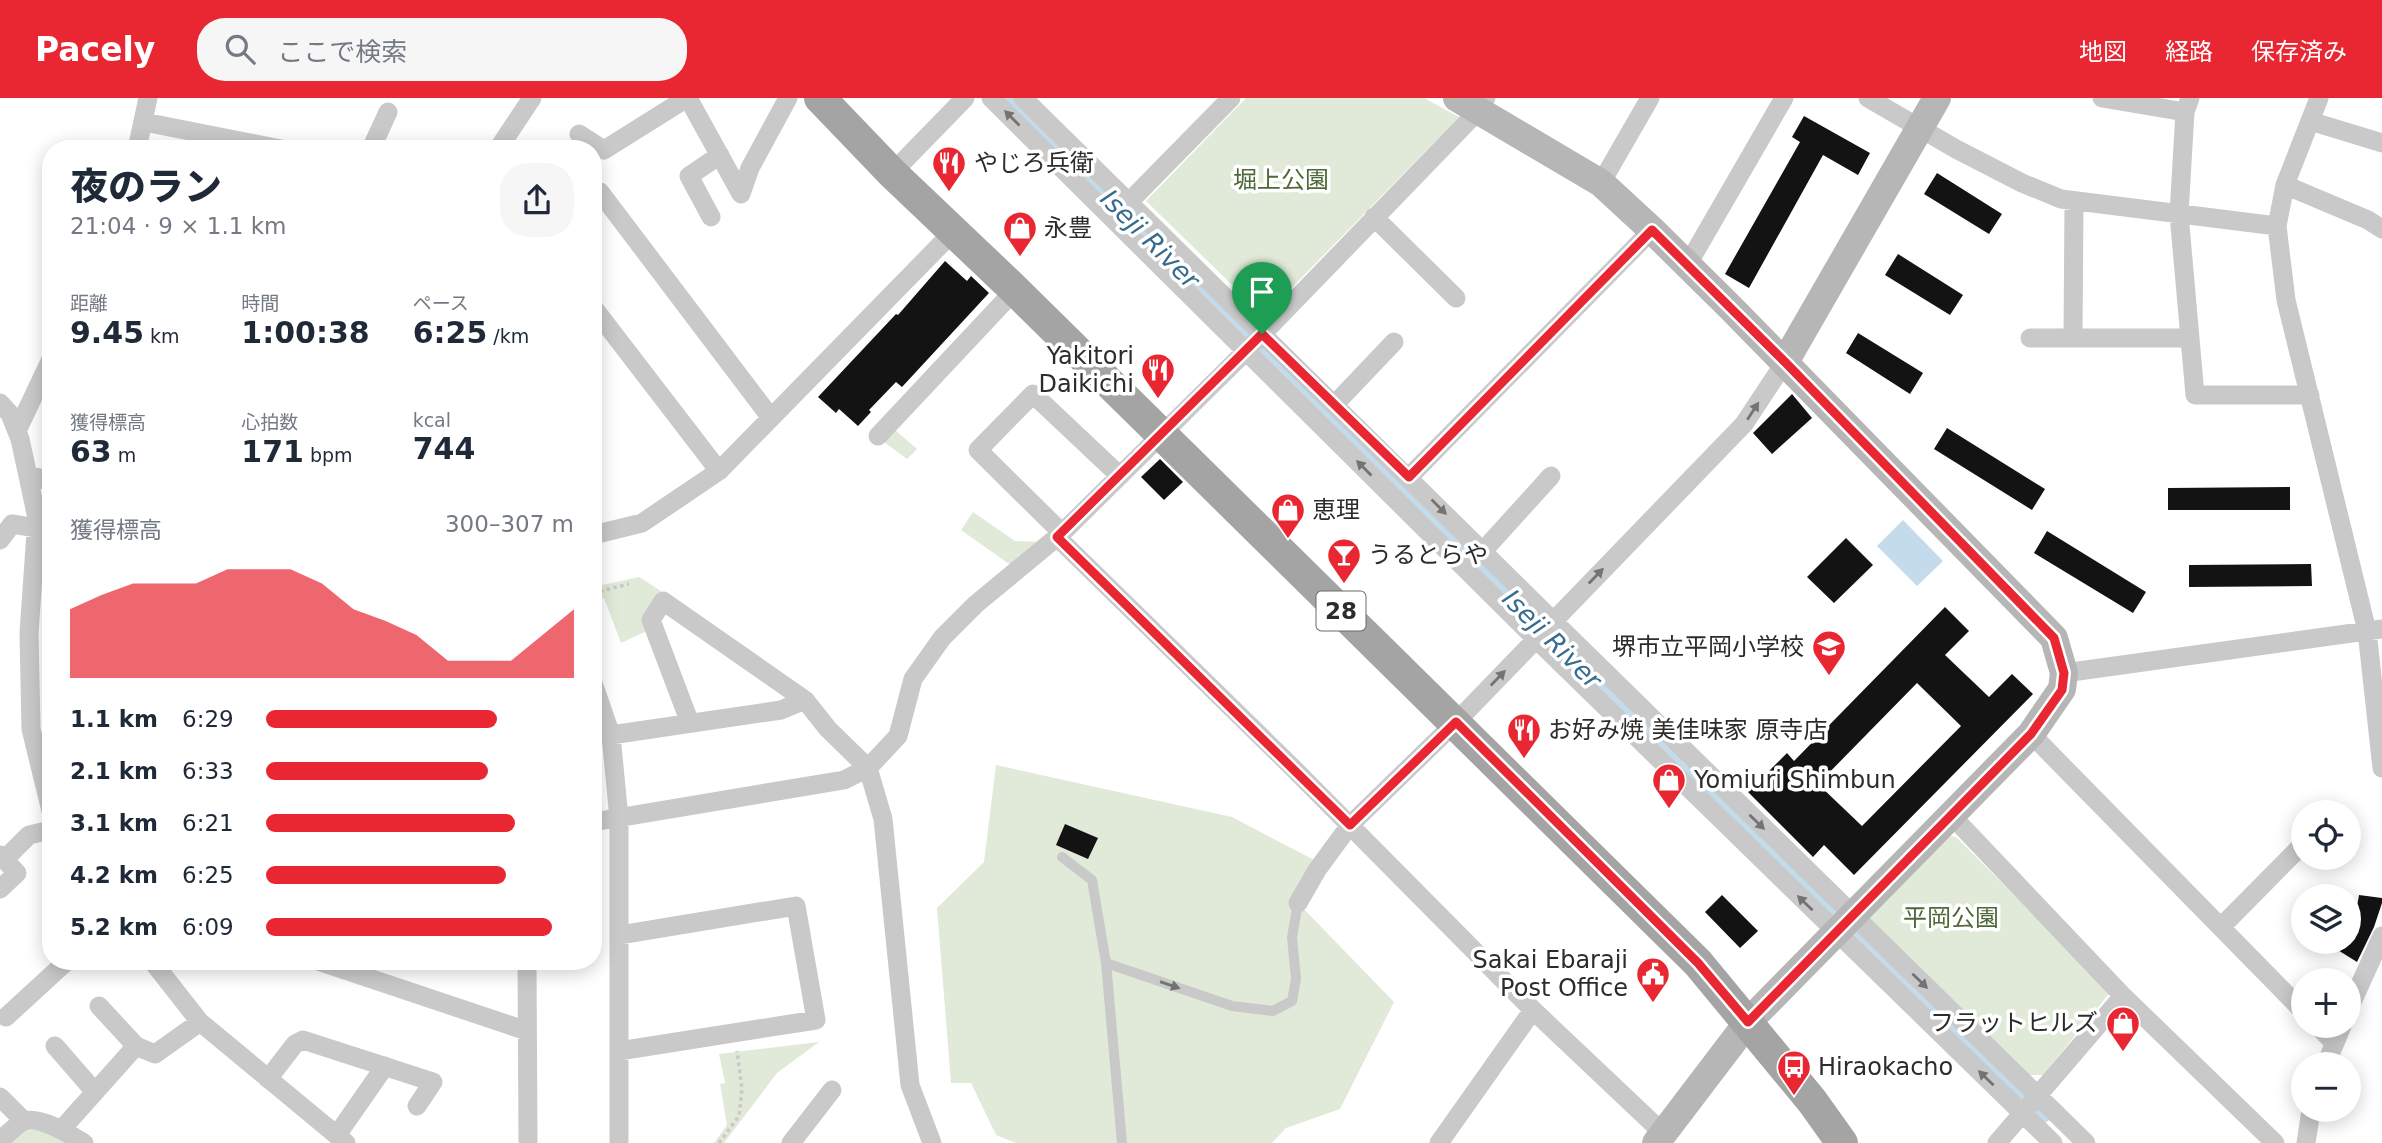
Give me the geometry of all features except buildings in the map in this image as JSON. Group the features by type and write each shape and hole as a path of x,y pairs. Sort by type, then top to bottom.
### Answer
{"main road":[{"name":"28","path":"820,98 892,173 1016,290 1698,963 1812,1101 1842,1143"}],"street":[{"path":"139,140 148,98"},
{"path":"504,140 532,98"},
{"path":"602,149 604,150 688,98 741,194 750,168 788,98"},
{"path":"892,173 965,98"},
{"path":"991,98 1246,350 1544,629 2029,1104 2087,1143"},
{"path":"1023,98 1483,551 1544,629"},
{"path":"1129,202 1231,98"},
{"path":"1601,183 1650,98"},
{"path":"1688,264 1784,98"},
{"path":"1868,98 2022,183 2061,199 2277,226"},
{"path":"1298,903 1350,825 1456,722 1744,424 1785,362 1937,98"},
{"path":"2102,98 2187,105 2179,214 2195,395 2310,395"},
{"path":"2319,98 2286,185 2277,226 2286,300 2375,630 2382,768"},
{"path":"602,821 844,780 868,768 898,736 913,679 942,638 976,604 1060,535 1262,334 1374,217 1474,102 1601,183 1688,264 2054,638 2064,673 2062,690 2031,734 1748,1022 1660,1138 1060,535 978,450 1033,394 1120,475"},
{"path":"375,140 388,112"},
{"path":"2310,121 2382,143"},
{"path":"144,122 235,140"},
{"path":"579,134 588,140"},
{"path":"711,217 689,176 720,155"},
{"path":"2286,185 2368,220 2382,229"},
{"path":"602,195 771,418"},
{"path":"2073,338 2074,201"},
{"path":"1374,217 1456,298"},
{"path":"1409,477 1652,230"},
{"path":"602,534 642,523 719,471 954,231"},
{"path":"878,436 1016,290"},
{"path":"602,319 719,471"},
{"path":"2030,338 2190,338"},
{"path":"1335,404 1394,342"},
{"path":"41,398 7,418 29,475 37,528 29,634 31,729 42,774"},
{"path":"29,475 42,479"},
{"path":"1483,551 1551,476"},
{"path":"0,540 12,524 37,528"},
{"path":"690,723 651,620 663,601 806,700 828,729 868,768 883,820 910,1084 932,1143"},
{"path":"2064,673 2375,630"},
{"path":"611,735 781,710 806,700"},
{"path":"602,709 611,735 619,819 619,1143"},
{"path":"2031,734 2291,999"},
{"path":"1952,816 2123,996 2274,1143"},
{"path":"0,889 17,873 2,858 29,835 42,832"},
{"path":"2221,927 2291,856"},
{"path":"619,935 796,906 816,1020 619,1051"},
{"path":"2361,982 2382,936"},
{"path":"6,1017 56,970"},
{"path":"159,970 200,1022 341,1139 385,1066"},
{"path":"345,970 527,1031"},
{"path":"526,1142 527,970"},
{"path":"1997,1143 2123,996"},
{"path":"99,1006 136,1046 155,1054 200,1022"},
{"path":"1439,1143 1533,1010"},
{"path":"268,1079 295,1044 303,1040 433,1082 417,1106"},
{"path":"55,1046 95,1091"},
{"path":"61,1130 136,1046"},
{"path":"790,1143 832,1090"},
{"path":"0,1097 24,1121"},
{"path":"2029,1104 2053,1143"},
{"path":"0,1140 24,1121 34,1120 61,1130 84,1143"},
{"path":"2306,1143 2309,1122"}],"lane":[{"path":"1062,857 1092,880 1106,963 1122,1143"},
{"path":"1106,963 1231,1006 1273,1011 1292,1001 1296,979 1292,937 1298,903"}],"path":[{"path":"602,591 629,584"},
{"path":"719,1143 739,1116 742,1089 739,1067"}],"green space":[{"name":"堀上公園","path":"1246,98 1424,98 1459,117 1264,316 1146,201"},
{"path":"895,430 917,449 907,459 884,442"},
{"path":"973,512 1015,541 1042,542 1012,566 961,530"},
{"path":"639,577 661,591 642,618 647,631 621,643 602,598 602,585"},
{"path":"996,765 1232,817 1314,860 1298,903 1394,1002 1340,1109 1286,1128 1272,1143 1016,1143 996,1135 971,1083 951,1083 937,908 984,862"},
{"name":"平岡公園","path":"1948,836 1956,837 2107,988 2108,995 2043,1075 2028,1075 1869,922 1870,914"},
{"path":"819,1042 777,1073 724,1143 714,1143 727,1125 720,1084 725,1083 719,1054"},
{"path":"42,1130 71,1143 8,1143 19,1133"}],"water":[{"path":"1903,520 1943,561 1917,586 1877,546"}],"waterway":[{"name":"Iseji River","path":"1008,98 1727,813 2038,1108"}],"place":[{"name":"やじろ兵衛","path":"949,193"},
{"name":"永豊","path":"1020,258"},
{"name":"Yakitori Daikichi","path":"1158,400"},
{"name":"恵理","path":"1288,540"},
{"name":"うるとらや","path":"1344,585"},
{"name":"堺市立平岡小学校","path":"1829,677"},
{"name":"お好み焼 美佳味家 原寺店","path":"1524,760"},
{"name":"Yomiuri Shimbun","path":"1669,810"},
{"name":"Sakai Ebaraji Post Office","path":"1653,1004"},
{"name":"フラットヒルズ","path":"2123,1053"},
{"name":"Hiraokacho","path":"1794,1097"}],"route":[{"path":"1652,230 2054,638 2064,673 2062,690 2031,734 1748,1022 1698,963 1456,722 1350,825 1057,537 1262,334 1409,477 1652,230"}]}
